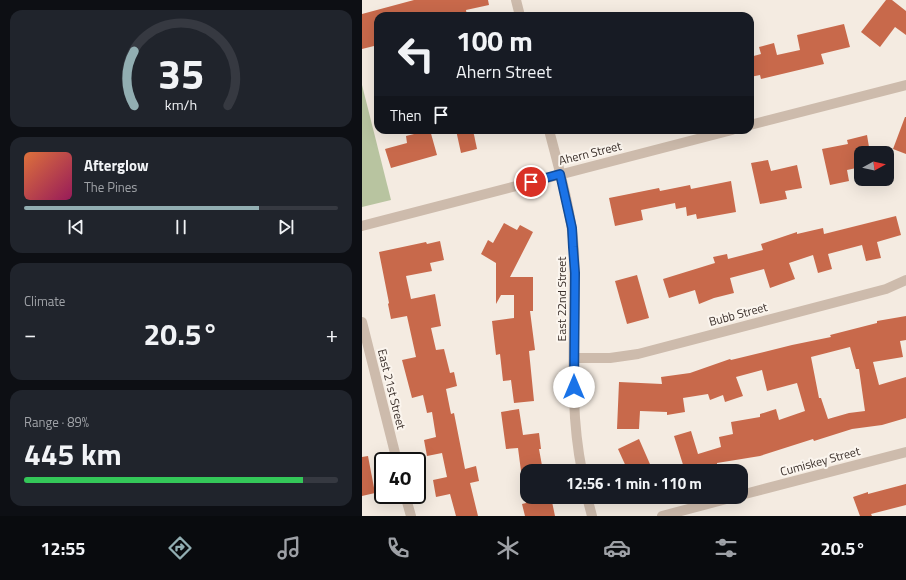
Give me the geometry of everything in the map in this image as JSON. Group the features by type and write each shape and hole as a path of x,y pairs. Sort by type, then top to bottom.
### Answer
{"street":[{"path":"516,0 519,12"},
{"path":"754,124 906,85"},
{"name":"East 22nd Street","path":"550,134 572,228 575,273 575,419 581,464"},
{"name":"Ahern Street","path":"362,226 716,134"},
{"name":"Bubb Street","path":"574,358 610,358 638,354 886,289 906,280"},
{"name":"East 21st Street","path":"362,322 395,452"},
{"name":"Cumiskey Street","path":"748,493 906,452"},
{"path":"407,504 410,516"},
{"path":"589,504 592,516"},
{"path":"662,516 707,504"}],"green space":[{"path":"362,85 391,200 362,207"}],"building":[{"path":"414,0 488,0 489,5 466,10 466,12 374,12 374,46 362,49 362,14"},
{"path":"886,0 892,0 906,11 906,35 895,27 880,47 861,32"},
{"path":"844,24 850,47 821,54 824,64 761,79 760,75 754,76 754,56 761,54 759,47 774,43 777,55 800,50 797,35"},
{"path":"906,117 906,154 894,149"},
{"path":"414,134 431,134 437,155 391,168 385,149 407,143 406,136"},
{"path":"457,134 474,134 477,149 461,153"},
{"path":"867,135 869,146 854,146 854,168 847,170 849,181 830,185 822,149 848,144 847,140"},
{"path":"768,160 771,171 797,165 802,188 785,191 787,199 760,204 751,163"},
{"path":"731,181 736,212 697,219 696,214 687,216 686,207 676,209 675,203 641,210 643,220 615,226 609,198 659,188 660,191 690,185 691,189"},
{"path":"896,216 901,235 877,242 881,258 866,261 862,245 828,254 832,269 818,273 813,255 789,263 795,279 770,288 764,269 730,278 734,293 714,298 699,304 695,290 669,298 663,279 715,263 713,257 727,254 728,259 763,250 761,244 797,232 797,234 823,228 824,234"},
{"path":"504,223 517,230 520,225 533,232 510,277 533,277 533,311 530,311 535,350 529,351 534,401 514,403 511,380 503,381 500,354 496,355 492,321 514,318 514,295 501,295 496,304 496,263 481,254 488,240 493,243"},
{"path":"440,241 444,260 430,263 432,271 406,276 411,299 435,294 441,326 431,328 436,350 444,349 450,373 454,372 457,386 446,389 451,414 454,413 465,469 476,466 479,481 470,483 478,516 456,516 450,494 436,497 433,480 447,477 442,453 427,456 424,440 436,437 432,412 427,413 423,395 412,398 402,360 416,357 407,316 391,319 379,252 426,242 427,244"},
{"path":"637,275 649,318 627,324 615,281"},
{"path":"906,316 906,340 900,341 903,357 873,362 879,385 906,377 906,418 882,425 852,429 814,441 813,439 760,456 717,464 683,464 674,436 691,431 698,454 721,447 719,437 733,434 731,422 760,417 760,414 776,409 779,420 805,411 797,383 767,391 762,370 736,377 743,396 725,402 723,395 710,400 708,394 683,398 685,412 667,415 667,412 640,411 639,429 617,429 619,382 662,384 661,377 690,373 730,359 831,337 830,335 877,323 877,321","holes":["850,347 856,369 859,369 865,411 849,413 828,419 821,398 819,398 811,357"]},
{"path":"519,409 523,435 539,433 541,449 539,449 542,464 520,464 518,448 506,449 501,412"},
{"path":"639,439 650,464 625,464 618,449"},
{"path":"368,456 374,493 362,496 362,457"},
{"path":"906,484 906,505 871,514 872,516 860,516 853,497 868,492 868,494"},
{"path":"522,504 552,504 555,516 525,516"}],"route":[{"path":"531,182 560,174 572,228 575,273 574,387"}]}
